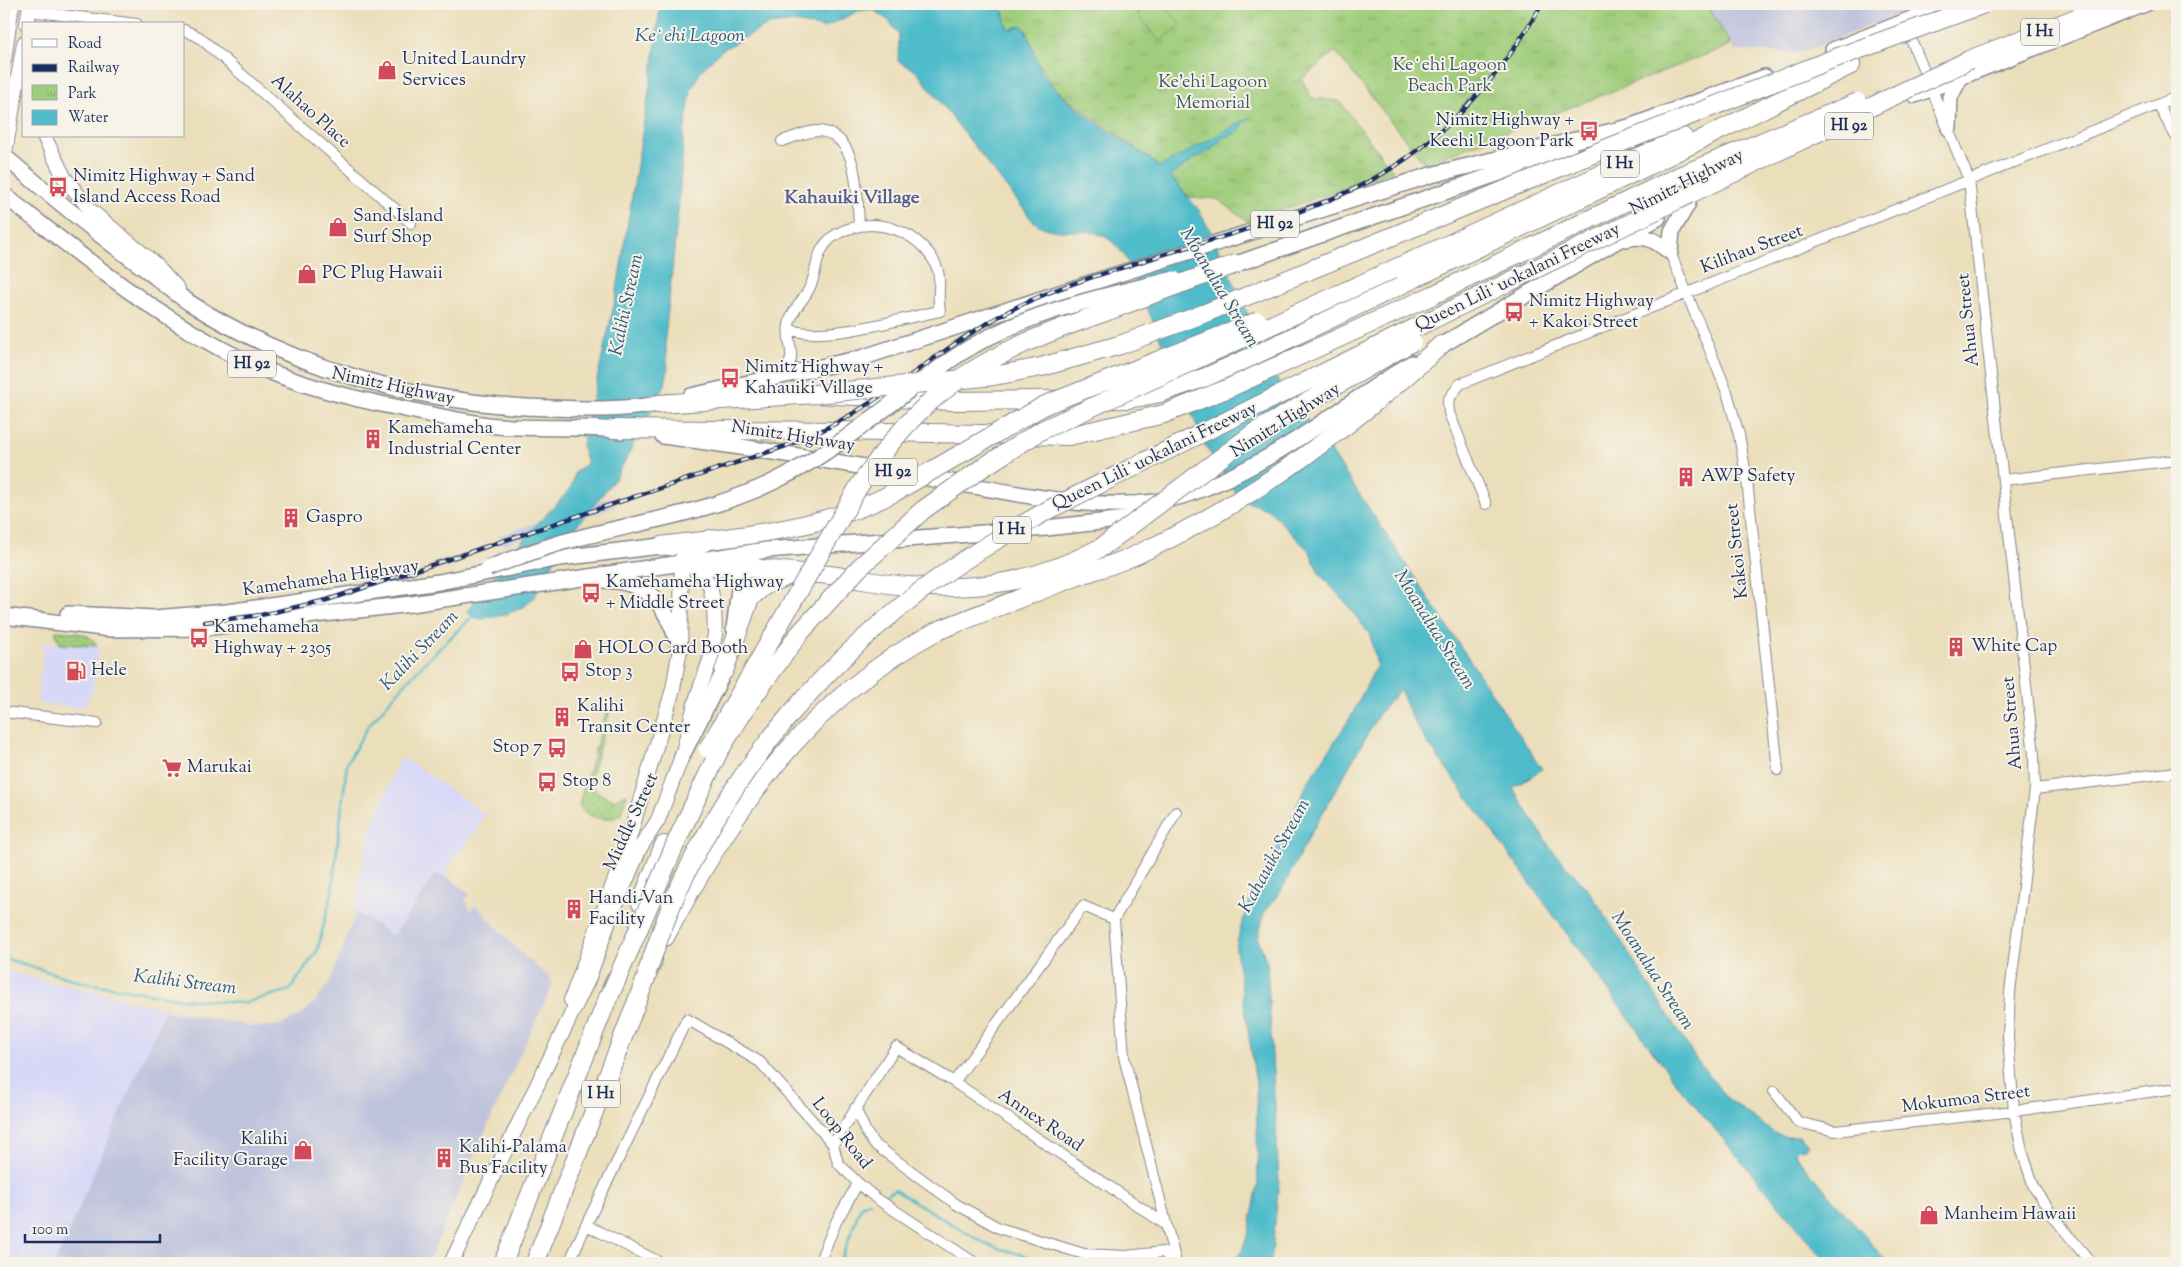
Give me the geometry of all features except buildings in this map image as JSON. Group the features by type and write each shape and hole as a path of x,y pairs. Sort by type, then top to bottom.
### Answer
{"highway":[{"path":"658,404 817,394 994,376 1041,367 1120,345 1203,314 1830,60 1984,4"},
{"name":"I H1","path":"503,1263 552,1135 610,995 689,814 719,751 749,703 799,634 859,568 923,510 982,468 1042,430 1646,152 1996,4"},
{"name":"Queen Liliʻuokalani Freeway","path":"535,1263 666,919 693,858 722,809 785,720 841,659 915,595 973,554 1050,509 1538,270 1621,226 1965,68 2112,4"},
{"path":"817,394 1021,402 1129,399 1160,393 1206,377 1262,352 1650,165 1852,65"},
{"path":"613,429 656,432 839,430 1069,436 1098,431 1164,414 1229,388 1433,295 1679,176 1830,112 1965,68"},
{"path":"610,995 642,901 698,768 728,712 859,486 894,439 913,417 943,391 1010,349 1032,338 1236,264"},
{"path":"660,546 822,521 871,505 1045,405 1392,270"},
{"path":"710,539 697,545 689,560 793,574 819,574 907,586 975,587 1043,574 1102,547 1255,432 1538,270"},
{"path":"647,972 699,874 720,840 762,781 806,728 856,682 903,649 937,631 1163,542 1266,483 1394,388 1441,345"},
{"path":"724,671 750,598 764,586 793,574"}],"main road":[{"path":"4,59 12,4"},
{"name":"Nimitz Highway","path":"4,157 68,211 192,305 229,326 292,356 369,382 448,398 500,405 547,408 658,404 861,358 1430,175 1629,127 1795,66 1949,4"},
{"name":"Nimitz Highway","path":"656,432 1092,504 1131,504 1181,496 1223,480 1273,455 1441,345 1612,242 1688,202 1931,88 1965,68 2145,4"},
{"path":"4,157 22,54"},
{"path":"1949,128 1950,97 1965,68"},
{"path":"491,570 565,541 700,509 749,493 776,481 823,455 960,353 1014,325 1057,310 1236,264 1629,127"},
{"path":"45,138 64,177 91,212 156,264 192,305"},
{"name":"Nimitz Highway","path":"4,194 96,266 177,323 230,354 278,376 318,390 432,415 498,426 544,429 613,429"},
{"path":"1670,252 1672,231 1688,202"},
{"path":"1612,242 1638,236 1653,238 1670,252"},
{"path":"582,579 689,560 767,550 851,545 1128,519 1205,497 1228,486 1273,455"},
{"path":"491,570 560,558 660,546 673,548 689,560"},
{"path":"682,756 724,671 745,568 756,555 767,550"},
{"name":"Middle Street","path":"561,1032 579,974 626,849 673,689 680,649 689,560"},
{"name":"Middle Street","path":"451,1263 561,1032 588,980 637,854 658,820 682,756 696,700 711,657 715,634 714,606 710,586 689,560"},
{"name":"Kamehameha Highway","path":"4,606 114,617 190,616 439,582 491,570"},
{"path":"582,579 612,580 637,587 649,594 665,610 671,621 680,649"},
{"name":"Kamehameha Highway","path":"4,616 111,629 202,628 380,608 582,579"}],"street":[{"path":"28,13 117,22"},
{"name":"Ahua Street","path":"1904,22 1969,180 2034,755 2035,789 2010,992 2008,1038 2014,1111 2022,1152 2034,1188 2053,1216 2091,1263"},
{"name":"Alahao Place","path":"185,30 199,37 411,223"},
{"name":"Kilihau Street","path":"1486,504 1449,413 1448,400 1460,384 2177,97"},
{"path":"2158,104 2177,138"},
{"path":"782,141 813,131 825,132 846,149 854,167 859,226"},
{"path":"774,377 792,361 793,350 789,329 792,315 813,281 823,247 838,234 859,226 887,227 897,230 925,248 937,268 940,311 826,334 804,334 789,329"},
{"name":"Kakoi Street","path":"1670,252 1727,392 1740,435 1747,480 1778,770"},
{"path":"793,350 800,360 808,366 819,367"},
{"path":"2003,480 2177,460"},
{"path":"4,712 97,723"},
{"path":"2035,789 2177,772"},
{"path":"1176,812 1114,919 1124,1057 1176,1263"},
{"path":"954,1082 1083,906 1114,919"},
{"name":"Loop Road","path":"586,1225 687,1019 760,1062 833,1144 838,1163 858,1183 877,1199 976,1263"},
{"name":"Annex Road","path":"855,1108 896,1047 954,1082 1165,1224"},
{"name":"Mokumoa Street","path":"1774,1091 1798,1122 1835,1131 2014,1111 2177,1088"},
{"path":"855,1108 874,1144 930,1186 980,1219 1008,1231 1074,1252 1115,1257 1163,1252 1176,1263"},
{"path":"833,1144 855,1108"},
{"path":"819,1263 836,1222 858,1183"},
{"path":"569,1263 586,1225 661,1263"}],"shaded area":[{"path":"1707,4 1925,4 1799,53 1735,51"},
{"path":"613,497 616,506 502,545 499,535"},
{"path":"44,643 99,644 92,693 84,706 79,708 37,703"},
{"name":"Kalihi-Palama Bus Facility","path":"400,758 415,765 486,815 446,870 448,878 470,894 465,900 471,911 475,905 525,957 550,978 553,984 494,1110 428,1263 4,1263 4,971 237,1025 257,1027 280,1025 301,1015 316,1001 330,982 342,954 356,911 359,879 371,830"},
{"name":"Kalihi-Palama Bus Facility","path":"436,874 449,878 470,894 465,900 471,911 475,905 525,957 550,978 553,984 494,1111 428,1263 288,1263 278,1259 275,1263 55,1263 164,1011 257,1027 280,1025 301,1015 316,1001 330,982 356,911 393,936"}],"green space":[{"path":"1001,4 1707,4 1731,45 1425,164 1335,51 1302,79 1311,98 1339,101 1393,171 1248,222 1218,199 1189,197 1170,176 1149,158 1070,101 1053,86 1034,56 1027,32 1017,26 1012,29 1007,27"},
{"path":"1150,4 1163,4 1181,25 1160,42 1137,14"},
{"path":"55,632 86,635 97,646 60,644"},
{"path":"607,710 610,710 590,780 597,791 611,799 615,800 627,794 620,815 610,819 603,819 586,813 579,804"}],"water":[{"path":"660,4 1001,4 1007,27 1012,29 1022,25 1029,37 1041,71 1055,89 1083,113 1160,167 1250,117 1236,133 1221,139 1212,149 1170,176 1198,209 1212,234 1276,378 1330,450 1542,769 1513,788 1551,849 1590,892 1696,1059 1727,1098 1774,1133 1787,1137 1800,1136 1808,1144 1805,1148 1795,1150 1796,1156 1888,1263 1827,1263 1676,1083 1424,738 1412,718 1400,689 1379,714 1310,835 1282,889 1264,913 1258,938 1267,963 1279,1181 1271,1263 1237,1263 1249,1232 1258,1184 1256,1084 1236,949 1240,929 1254,891 1282,839 1307,784 1350,718 1377,665 1370,635 1346,603 1319,573 1310,552 1269,510 1240,499 1205,445 1127,260 1115,245 1103,236 1091,232 1056,230 1044,227 1032,220 916,71 898,61 899,35 889,21 872,9 858,11 824,28 795,22 768,25 722,50 701,71 691,90 684,132 665,338 668,368 665,385 615,479 568,536 534,597 524,607 504,615 481,619 472,617 468,611 473,602 527,535 571,488 575,473 587,464 582,445 616,296 653,66"}],"waterway":[{"name":"Kalihi Stream","path":"4,958 81,982 182,999 244,1003 290,990 317,951 332,892 347,763 368,726 420,667 473,616"},
{"path":"884,1195 895,1190 987,1245 1052,1263"},
{"path":"840,1263 861,1206 870,1202"},
{"path":"1205,1263 1242,1256"}],"railway":[{"path":"205,622 261,615 327,600 786,446 847,417 891,389 956,343 1001,315 1025,303 1083,280 1304,210 1356,188 1386,172 1413,153 1439,133 1463,110 1506,60 1542,4"}],"place":[{"name":"United Laundry Services","path":"387,70"},
{"name":"Nimitz Highway + Keehi Lagoon Park","path":"1589,131"},
{"name":"Nimitz Highway + Sand Island Access Road","path":"58,187"},
{"name":"Sand Island Surf Shop","path":"338,227"},
{"name":"PC Plug Hawaii","path":"307,274"},
{"name":"Nimitz Highway + Kakoi Street","path":"1514,312"},
{"name":"Nimitz Highway + Kahauiki Village","path":"730,378"},
{"name":"Kamehameha Industrial Center","path":"373,439"},
{"name":"AWP Safety","path":"1686,477"},
{"name":"Gaspro","path":"291,518"},
{"name":"Kamehameha Highway + Middle Street","path":"591,593"},
{"name":"Kamehameha Highway + 2305","path":"199,638"},
{"name":"White Cap","path":"1956,647"},
{"name":"HOLO Card Booth","path":"583,649"},
{"name":"Hele","path":"76,671"},
{"name":"Stop 3","path":"570,672"},
{"name":"Kalihi Transit Center","path":"562,717"},
{"name":"Stop 7","path":"557,748"},
{"name":"Marukai","path":"172,768"},
{"name":"Stop 8","path":"547,782"},
{"name":"Handi-Van Facility","path":"574,909"},
{"name":"Kalihi Facility Garage","path":"303,1150"},
{"name":"Kalihi-Palama Bus Facility","path":"444,1158"},
{"name":"Manheim Hawaii","path":"1929,1215"}],"district":[{"name":"Kahauiki Village","path":"852,198"}],"water label":[{"name":"Keʻehi Lagoon","path":"690,36"},
{"name":"Moanalua Stream","path":"1219,288"},
{"name":"Moanalua Stream","path":"1434,630"},
{"name":"Kahauiki Stream","path":"1275,856"},
{"name":"Moanalua Stream","path":"1652,971"}],"park label":[{"name":"Keʻehi Lagoon Beach Park","path":"1450,76"},
{"name":"Ke'ehi Lagoon Memorial","path":"1213,94"}]}
